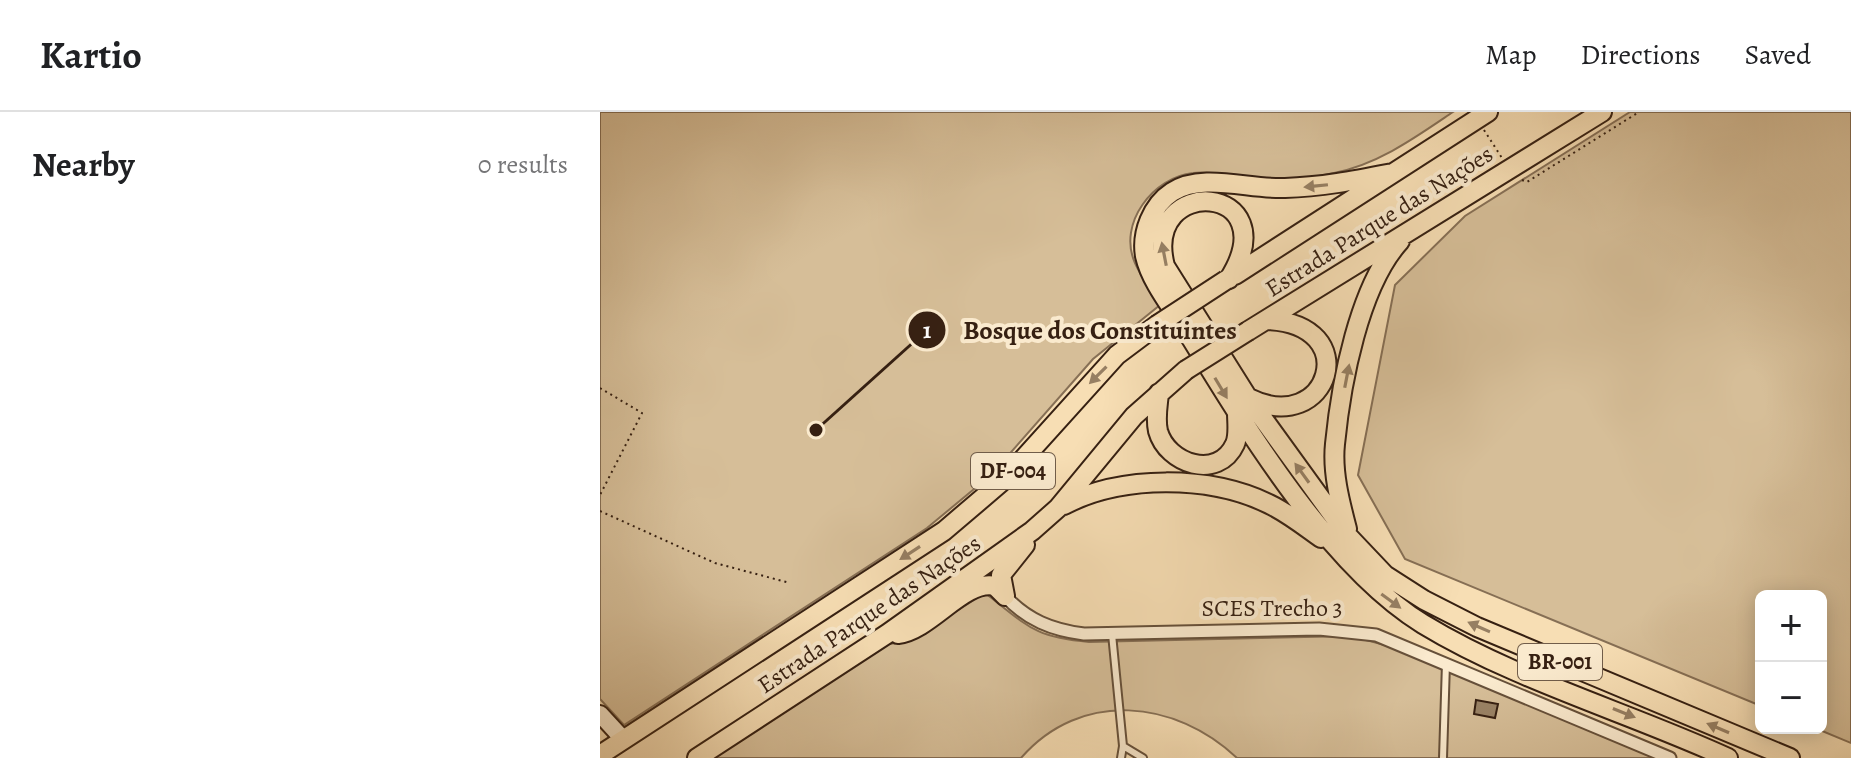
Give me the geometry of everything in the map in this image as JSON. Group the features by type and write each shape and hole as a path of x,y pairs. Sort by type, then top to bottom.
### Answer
{"highway":[{"name":"Estrada Parque das Nações","path":"697,758 887,634 1032,531 1058,508 1134,416 1186,370 1413,226 1602,112"},
{"name":"Estrada Parque das Nações","path":"600,755 944,531 1005,479 1117,355 1157,325 1483,116"},
{"name":"BR-001","path":"1342,541 1242,406 1150,270 1144,236 1159,204 1172,192 1190,185 1208,182 1280,189 1319,186 1393,173"},
{"name":"BR-001","path":"1228,280 1244,248 1240,219 1222,203 1206,200 1188,204 1173,214 1161,241 1165,266 1242,406"},
{"path":"1342,541 1335,445 1354,342 1376,274 1413,226"},
{"path":"1159,393 1159,431 1176,458 1187,463 1213,463 1226,456 1235,444 1242,406 1294,407 1310,398 1320,387 1325,372 1326,353 1319,338 1304,326 1289,321 1266,320"},
{"name":"BR-001","path":"1058,508 1109,486 1138,482 1211,488 1268,503 1342,541 1385,575 1424,600 1477,627 1790,758"},
{"path":"1005,596 1001,575 1023,550 1032,531"},
{"name":"SCES Trecho 3","path":"1342,541 1382,596 1470,650 1728,758"},
{"path":"887,634 902,634 919,627 978,587 995,586 1005,596"}],"main road":[{"path":"600,714 623,739"}],"street":[{"name":"SCES Trecho 3","path":"1005,596 1033,620 1058,630 1112,634 1352,631 1376,635 1670,758"}],"lane":[{"path":"1112,634 1123,746 1121,758"},
{"path":"1443,758 1446,663"},
{"path":"1123,746 1143,758"}],"path":[{"path":"1483,116 1508,168 1517,179 1527,182 1639,112"},
{"path":"600,388 642,413 600,495"},
{"path":"600,511 715,563 790,583"}],"shaded area":[{"path":"600,112 1453,112 1411,140 1351,169 1274,180 1201,172 1179,176 1165,183 1143,204 1131,233 1135,263 1160,305 1093,359 991,475 927,528 624,725 600,699"},
{"path":"1630,112 1851,112 1851,743 1827,733 1827,590 1755,590 1755,704 1405,559 1358,475 1395,285 1465,216"},
{"path":"985,593 1032,628 1070,640 1351,636 1396,648 1656,758 1237,758 1213,739 1186,724 1158,714 1129,710 1100,712 1071,721 1045,736 1021,758 712,758 883,645 909,641"}],"building":[{"path":"1476,700 1498,704 1495,718 1474,714"}],"place":[{"name":"Bosque dos Constituintes","path":"816,430"}]}
